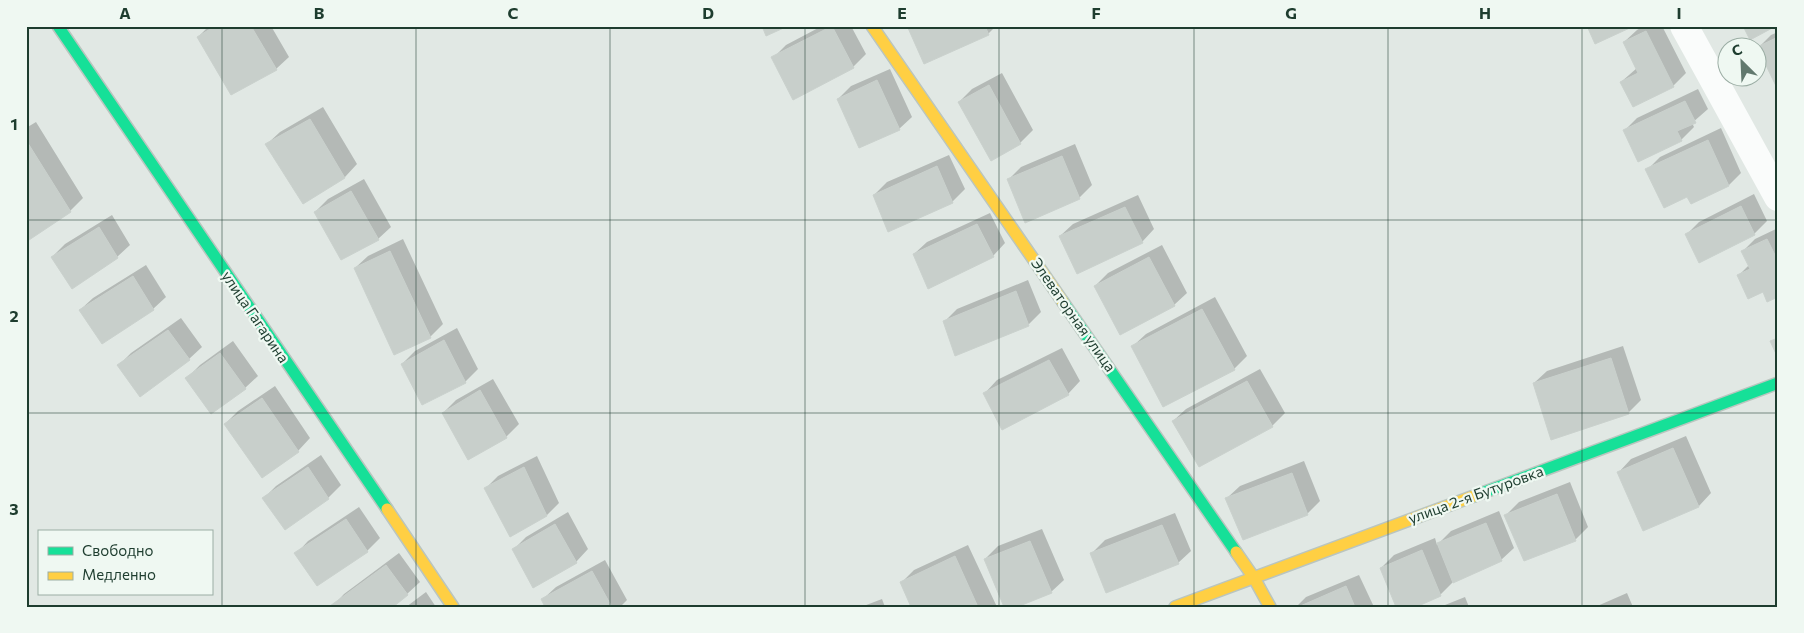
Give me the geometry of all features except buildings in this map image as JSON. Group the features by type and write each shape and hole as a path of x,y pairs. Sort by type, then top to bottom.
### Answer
{"street":[{"name":"улица Гагарина","path":"58,26 453,607"},
{"name":"Элеваторная улица","path":"872,26 1254,578 1270,607"},
{"path":"1684,26 1778,198"},
{"name":"улица 2-я Бутуровка","path":"1175,607 1778,382"}],"traffic: fast":[{"path":"58,26 387,509"},
{"path":"1063,302 1236,552"},
{"path":"1474,496 1778,383"}],"traffic: slow":[{"path":"872,26 1063,302"},
{"path":"1175,607 1474,496"},
{"path":"387,509 453,607"},
{"path":"1236,552 1254,578 1270,607"}]}
